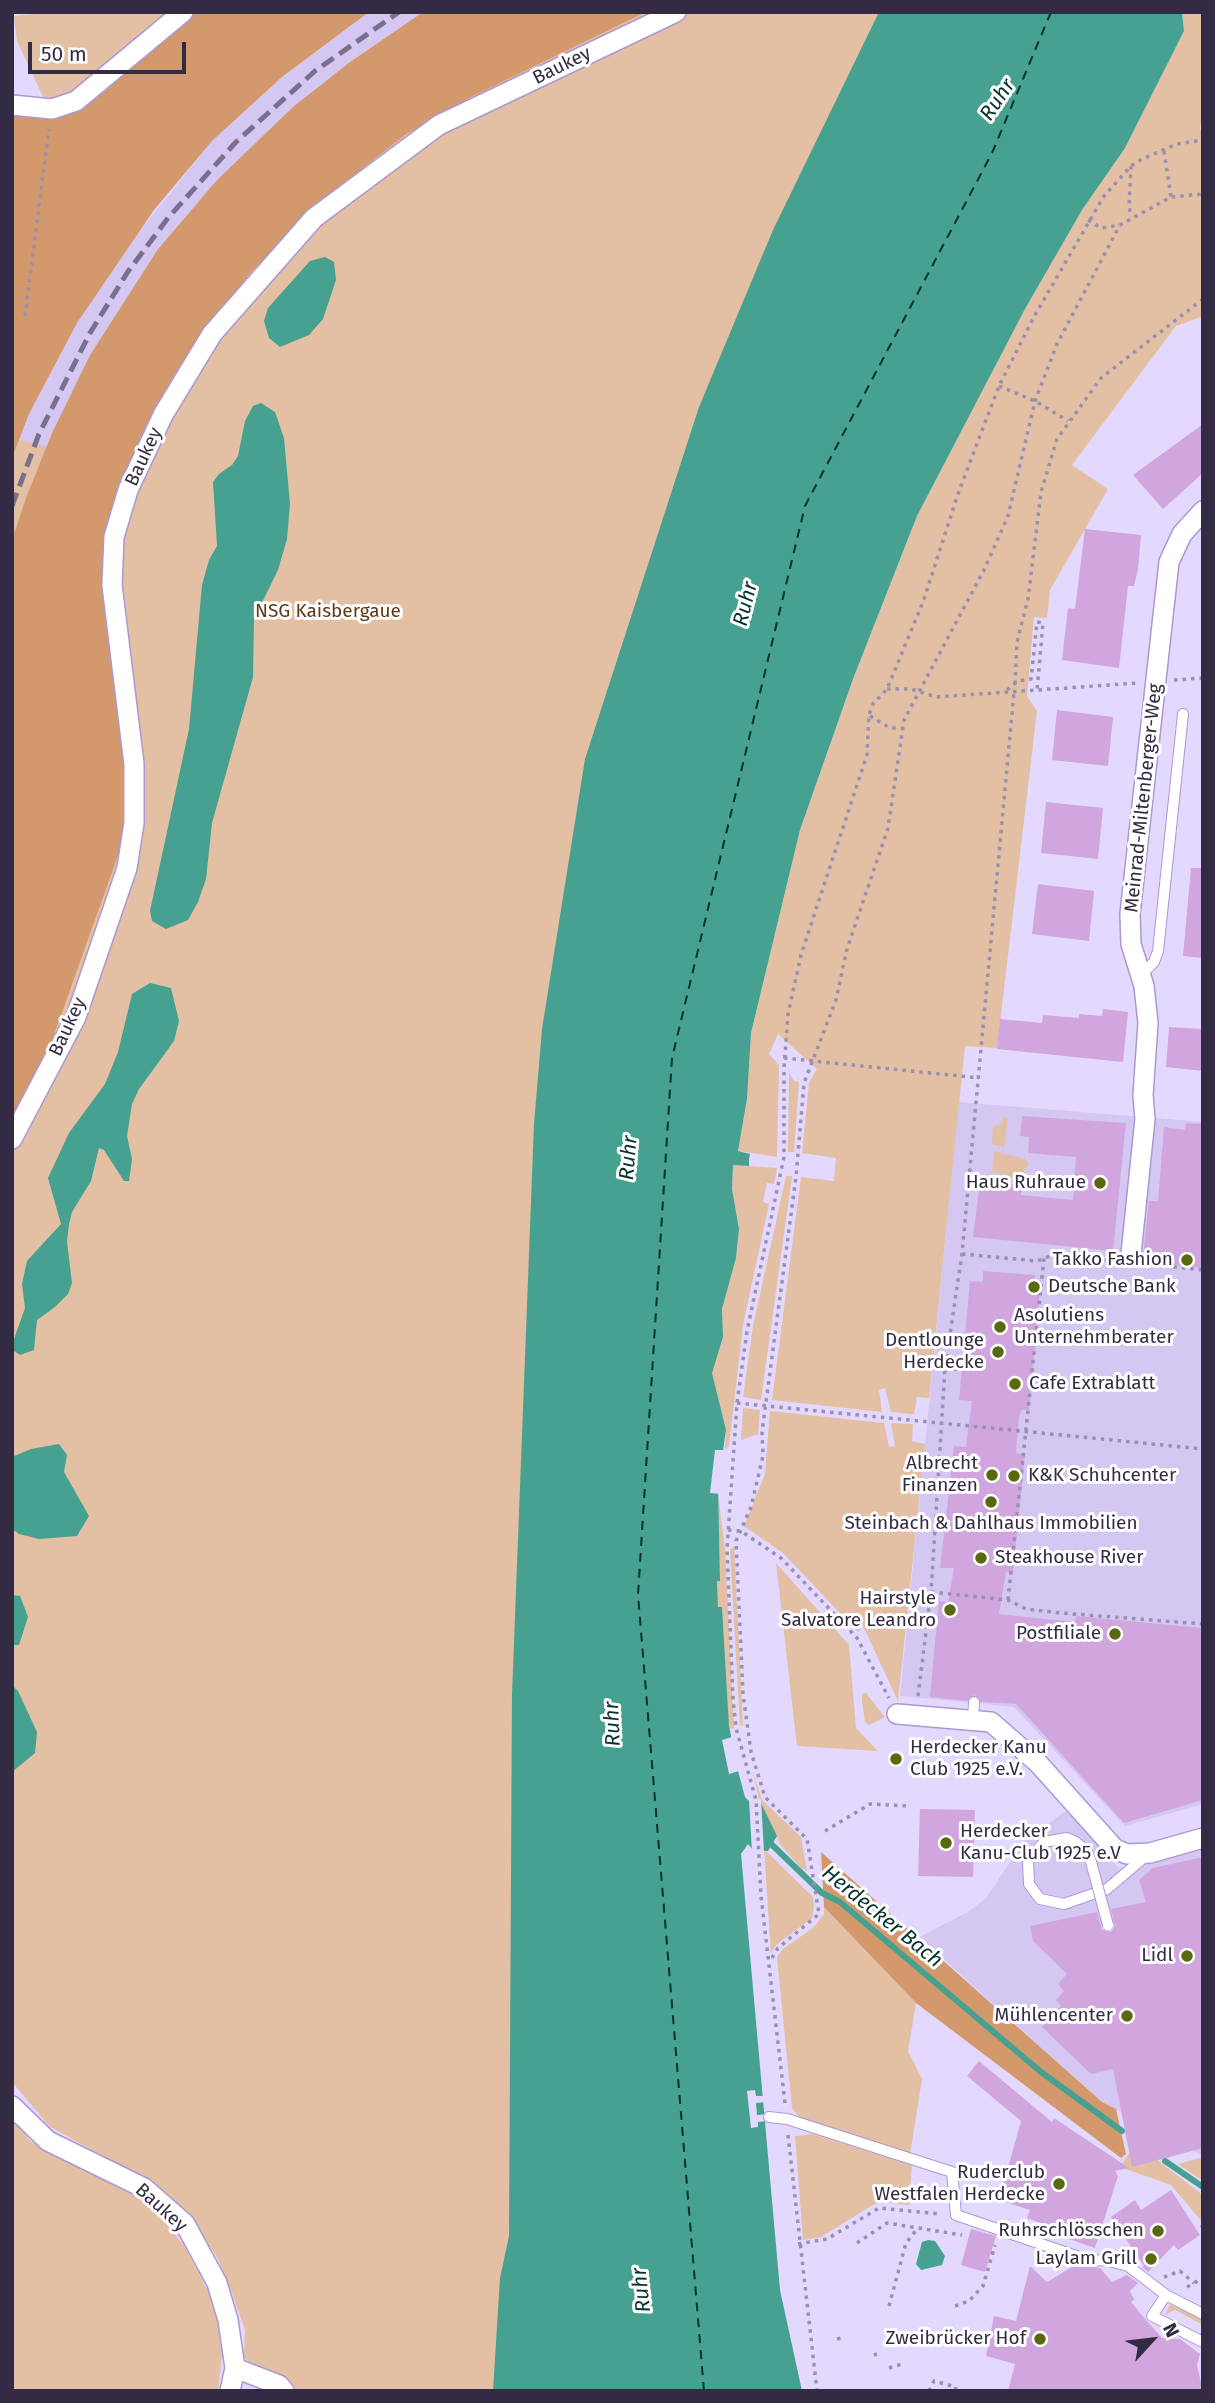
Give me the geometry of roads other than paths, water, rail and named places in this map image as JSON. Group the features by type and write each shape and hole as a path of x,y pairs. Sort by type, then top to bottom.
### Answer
{"street":[{"path":"12,105 52,109 76,101 183,12"},
{"name":"Baukey","path":"12,1139 76,1017 127,868 134,823 134,764 112,585 114,537 128,490 163,415 212,334 314,218 439,125 676,12"},
{"name":"Meinrad-Miltenberger-Weg","path":"1129,1260 1145,1119 1143,1095 1148,1023 1147,1004 1131,944 1130,914 1169,562 1182,534 1203,511"},
{"path":"906,1714 974,1711 1002,1730 1038,1763 1115,1849 1127,1854 1150,1853 1203,1838"},
{"name":"Baukey","path":"12,2106 48,2141 144,2188 185,2224 217,2283 228,2320 235,2368 230,2391"},
{"path":"235,2368 279,2385 284,2391"}],"lane":[{"path":"1140,975 1154,962 1158,951 1183,714"},
{"path":"1108,1925 1086,1850 1067,1838 1044,1842 1028,1861 1027,1873 1034,1894 1053,1904 1064,1904 1079,1899 1107,1889 1150,1853"},
{"path":"769,2117 787,2119 952,2172 956,2215 1091,2261 1105,2260 1128,2266 1162,2292 1203,2314"},
{"path":"1162,2292 1152,2316 1203,2342"}],"water":[{"name":"Ruhr","path":"879,12 1182,12 1184,31 1125,148 1082,210 1025,309 917,516 853,679 800,830 751,1033 747,1099 738,1151 750,1154 749,1166 733,1165 732,1189 739,1229 736,1258 722,1309 723,1337 712,1373 726,1430 718,1485 720,1581 717,1581 718,1607 722,1607 729,1726 738,1771 745,1797 749,1801 761,1803 777,1836 768,1851 753,1850 748,1844 741,1854 780,2290 802,2391 493,2391 500,2278 509,2236 512,1694 534,1124 542,1029 585,759 699,407 773,230"},
{"path":"325,257 334,262 336,280 323,319 309,335 280,347 269,338 264,321 268,308 310,261"},
{"path":"261,403 275,412 284,438 290,504 287,539 278,570 254,619 253,677 212,823 206,879 188,920 166,929 152,921 150,911 189,729 202,585 209,560 217,546 213,482 238,456 245,421 253,406"},
{"path":"150,983 171,988 179,1021 174,1041 139,1089 132,1104 127,1136 132,1159 129,1181 124,1181 104,1150 99,1148 91,1181 72,1212 69,1224 67,1242 72,1283 68,1294 37,1320 34,1350 20,1355 14,1351 13,1342 25,1308 22,1284 27,1261 61,1224 48,1178 69,1133 105,1084 118,1052 132,994"},
{"path":"59,1444 67,1455 64,1472 89,1516 77,1536 39,1539 19,1534 12,1529 12,1457 31,1449"},
{"path":"12,1595 20,1596 28,1617 19,1645 12,1645"},
{"path":"12,1685 18,1691 37,1732 35,1753 12,1772"},
{"path":"935,2241 945,2256 942,2265 921,2270 916,2264 922,2242"}],"waterway":[{"name":"Herdecker Bach","path":"767,1840 822,1893 840,1902 1041,2072 1122,2131"},
{"name":"Herdecker Bach","path":"1165,2161 1203,2187"}],"railway":[{"path":"12,506 39,434 90,333 127,273 168,218 236,142 315,71 399,12"}],"place":[{"name":"Haus Ruhraue","path":"1100,1183"},
{"name":"Takko Fashion","path":"1187,1260"},
{"name":"Deutsche Bank","path":"1034,1287"},
{"name":"Asolutiens Unternehmberater","path":"1000,1327"},
{"name":"Dentlounge Herdecke","path":"998,1352"},
{"name":"Cafe Extrablatt","path":"1015,1384"},
{"name":"Albrecht Finanzen","path":"992,1475"},
{"name":"K&K Schuhcenter","path":"1014,1476"},
{"name":"Steinbach & Dahlhaus Immobilien","path":"991,1502"},
{"name":"Steakhouse River","path":"981,1558"},
{"name":"Hairstyle Salvatore Leandro","path":"950,1610"},
{"name":"Postfiliale","path":"1115,1634"},
{"name":"Herdecker Kanu Club 1925 e.V.","path":"896,1759"},
{"name":"Herdecker Kanu-Club 1925 e.V","path":"946,1843"},
{"name":"Lidl","path":"1187,1956"},
{"name":"Mühlencenter","path":"1127,2016"},
{"name":"Ruderclub Westfalen Herdecke","path":"1059,2184"},
{"name":"Ruhrschlösschen","path":"1158,2231"},
{"name":"Laylam Grill","path":"1151,2259"},
{"name":"Zweibrücker Hof","path":"1040,2339"}],"park label":[{"name":"NSG Kaisbergaue","path":"328,612"}]}
